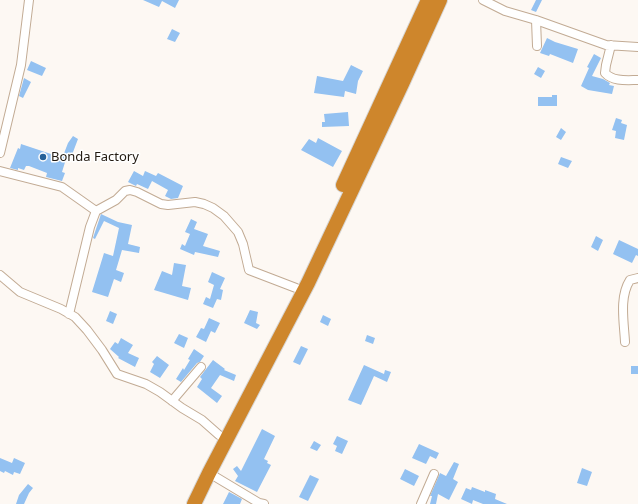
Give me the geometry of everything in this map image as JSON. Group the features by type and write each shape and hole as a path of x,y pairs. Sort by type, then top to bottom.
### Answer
{"highway":[{"path":"184,504 296,288 428,0"},
{"path":"194,504 308,283 440,0"}],"street":[{"path":"0,153 20,65 29,0"},
{"path":"483,0 505,11 536,20 606,45 638,47"},
{"path":"536,20 537,46"},
{"path":"611,45 605,73 608,77 620,80 638,80"},
{"path":"0,171 62,187 96,211"},
{"path":"69,314 90,227 96,211 116,200 125,191 130,190 161,204 168,205 195,202 213,208 224,216 238,232 243,244 249,270 296,288"},
{"path":"0,275 20,292 75,317 88,330 117,374 146,384 160,392 202,420 219,435"},
{"path":"625,342 623,313 625,287 630,280 638,278"},
{"path":"172,401 200,367"},
{"path":"209,473 259,503 264,504"},
{"path":"421,504 434,474"}],"building":[{"path":"143,0 179,0 175,8 162,1 159,7"},
{"path":"536,0 542,0 536,12 531,10"},
{"path":"172,29 180,33 175,42 167,39"},
{"path":"547,38 578,49 573,63 550,54 549,56 540,53"},
{"path":"594,54 601,58 592,76 603,79 610,83 609,85 614,86 612,94 588,90 581,86 589,68 587,67"},
{"path":"31,61 46,68 42,76 27,70"},
{"path":"351,65 363,71 358,81 356,94 345,91 344,97 314,93 317,76 343,81"},
{"path":"538,67 545,71 541,78 534,74"},
{"path":"24,78 31,82 23,98 19,96"},
{"path":"552,95 557,95 557,106 538,106 538,97 552,97"},
{"path":"348,112 349,126 322,127 322,122 325,122 324,114"},
{"path":"616,118 622,120 621,123 627,125 624,140 615,138 616,131 612,130"},
{"path":"561,128 566,132 561,140 556,137"},
{"name":"Bonda Factory","path":"73,136 78,139 70,160 66,159 62,172 65,173 62,181 46,177 47,173 29,166 26,166 24,170 10,168 21,144 51,154 52,152 63,156 68,143"},
{"path":"318,138 342,151 333,167 301,150 309,139 316,143"},
{"path":"561,157 572,161 568,168 558,164"},
{"path":"134,171 143,176 145,171 156,176 158,173 183,186 178,198 171,199 165,196 168,190 152,181 148,189 128,182"},
{"path":"101,214 118,222 132,225 128,244 140,247 139,253 122,250 116,270 124,273 121,282 114,279 108,297 92,292 104,253 113,256 119,228 104,221 95,239 93,238"},
{"path":"191,219 197,222 194,229 208,234 203,246 220,251 218,257 195,252 194,255 180,249 182,244 185,246 190,234 185,232"},
{"path":"596,236 603,240 598,251 591,247"},
{"path":"619,240 638,249 638,256 636,255 632,263 613,254"},
{"path":"174,263 186,265 182,286 191,288 188,300 154,290 162,271 172,275"},
{"path":"212,272 225,278 220,289 223,290 221,300 217,299 213,308 203,304 206,297 210,299 214,285 208,282"},
{"path":"250,310 258,312 256,323 260,325 257,329 244,323"},
{"path":"110,311 117,314 113,324 106,321"},
{"path":"323,315 331,319 328,326 320,322"},
{"path":"209,318 220,323 215,333 211,331 206,342 196,337 201,328 204,329"},
{"path":"179,334 188,338 184,348 174,343"},
{"path":"367,335 375,338 373,344 365,341"},
{"path":"121,338 133,345 128,353 139,358 135,367 118,358 119,357 110,349 115,342 118,344"},
{"path":"301,346 308,349 300,365 293,362"},
{"path":"194,349 204,356 181,382 176,379 190,360 188,359"},
{"path":"157,356 169,365 160,378 150,372 154,364 152,362"},
{"path":"213,360 225,369 224,370 236,375 234,381 220,375 211,388 222,396 217,403 197,387 202,379 200,377"},
{"path":"364,365 384,374 385,370 391,372 387,382 374,376 361,405 348,400"},
{"path":"631,366 638,366 638,374 631,374"},
{"path":"262,429 275,436 264,459 271,465 257,492 235,481 238,476 233,469 237,466 241,471"},
{"path":"337,436 348,441 342,454 335,451 337,446 333,444"},
{"path":"314,441 321,445 317,451 310,448"},
{"path":"419,444 439,453 436,459 430,456 426,464 412,458"},
{"path":"0,458 12,463 14,458 25,463 20,474 14,472 13,475 5,471 4,473 0,471"},
{"path":"454,462 459,464 453,479 458,482 449,500 438,494 436,504 430,504 432,496 430,496 440,473 446,476"},
{"path":"582,468 592,472 587,486 577,483"},
{"path":"405,469 419,476 414,486 400,479"},
{"path":"310,475 319,479 308,501 299,497"},
{"path":"28,484 33,488 24,504 16,504 19,495"},
{"path":"472,487 496,494 495,499 507,504 483,504 473,500 472,504 461,499 466,488 471,490"},
{"path":"229,492 242,499 240,504 223,504"}],"place":[{"name":"Bonda Factory","path":"43,157"}]}
